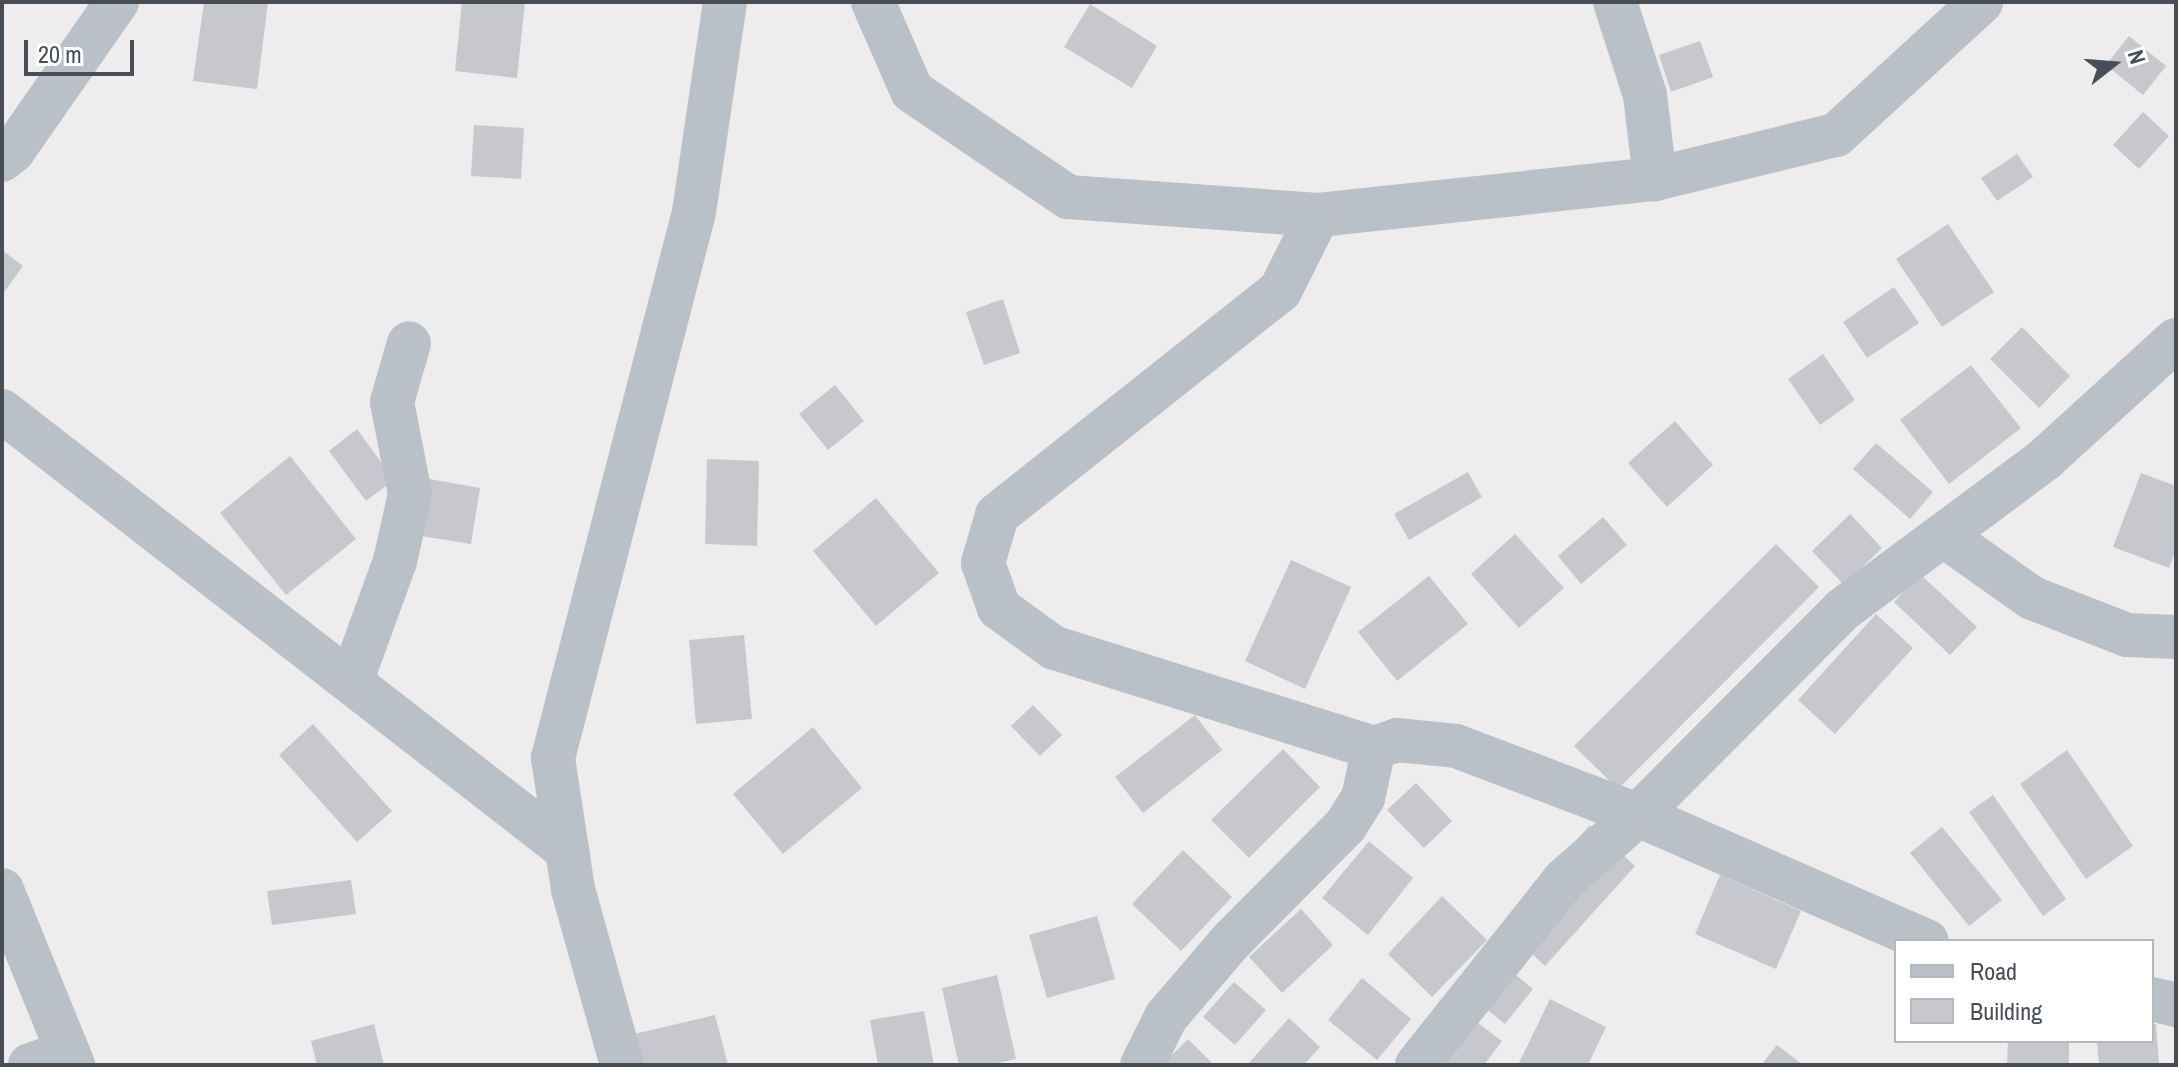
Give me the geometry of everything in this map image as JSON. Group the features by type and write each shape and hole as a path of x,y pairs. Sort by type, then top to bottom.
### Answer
{"street":[{"path":"2,160 13,151 117,2"},
{"path":"622,1065 573,889 553,758 694,212 725,2"},
{"path":"873,2 912,91 1068,197 1318,215 1655,179 1836,135 1981,2"},
{"path":"1615,2 1645,95 1655,179"},
{"path":"1318,215 1280,291 997,515 983,563 999,608 1054,648 1374,748 1397,740 1456,746 1638,815 1922,939"},
{"path":"1417,1065 1564,880 1638,815 1842,610 2045,459 2176,340"},
{"path":"351,682 395,561 410,494 392,402 409,343"},
{"path":"2,411 567,850"},
{"path":"1943,535 2032,598 2127,635 2176,637"},
{"path":"1142,1065 1166,1017 1231,941 1346,825 1363,798 1374,748"},
{"path":"2,890 57,1061"},
{"path":"2154,1000 2176,1005"}],"building":[{"path":"204,2 268,2 257,89 193,81"},
{"path":"462,2 525,2 517,78 455,71"},
{"path":"1090,4 1157,46 1132,88 1064,47"},
{"path":"2129,36 2166,66 2143,95 2106,65"},
{"path":"1700,41 1713,77 1671,92 1659,55"},
{"path":"2143,112 2169,136 2139,169 2113,145"},
{"path":"474,125 524,128 521,179 471,176"},
{"path":"2017,154 2033,177 1997,201 1981,178"},
{"path":"1948,224 1994,292 1942,327 1896,259"},
{"path":"2,250 23,266 2,295"},
{"path":"1894,287 1919,323 1867,358 1843,322"},
{"path":"1003,299 1020,353 984,365 966,312"},
{"path":"2022,327 2070,376 2039,408 1990,359"},
{"path":"1823,354 1855,400 1820,425 1788,379"},
{"path":"1971,365 2021,428 1949,484 1900,420"},
{"path":"835,385 864,421 828,450 799,414"},
{"path":"1675,421 1713,465 1667,507 1628,463"},
{"path":"357,429 394,480 366,501 329,451"},
{"path":"1876,443 1933,492 1910,519 1853,469"},
{"path":"290,456 356,539 286,595 220,513"},
{"path":"707,459 759,461 757,546 705,544"},
{"path":"1468,472 1482,497 1409,540 1394,514"},
{"path":"2141,473 2176,486 2176,549 2169,568 2113,547"},
{"path":"424,478 480,488 471,544 415,535"},
{"path":"876,498 939,573 876,626 813,551"},
{"path":"1850,514 1882,548 1844,585 1812,551"},
{"path":"1603,517 1627,545 1581,584 1558,556"},
{"path":"1515,534 1564,588 1519,628 1471,574"},
{"path":"1776,544 1819,587 1618,789 1574,746"},
{"path":"1291,560 1351,587 1305,689 1245,661"},
{"path":"1920,574 1977,627 1950,655 1894,602"},
{"path":"1429,576 1468,624 1397,681 1358,632"},
{"path":"1876,614 1913,648 1835,734 1798,700"},
{"path":"744,635 752,719 696,724 689,640"},
{"path":"1033,705 1062,735 1040,756 1011,726"},
{"path":"1195,715 1222,750 1143,813 1115,777"},
{"path":"313,724 392,811 357,842 279,755"},
{"path":"813,727 862,788 783,854 733,794"},
{"path":"1283,749 1320,787 1249,858 1211,820"},
{"path":"2067,750 2133,846 2086,879 2020,784"},
{"path":"1416,783 1452,821 1424,848 1387,810"},
{"path":"1993,795 2066,899 2043,916 1969,812"},
{"path":"1590,825 1635,866 1545,966 1501,925"},
{"path":"1942,827 2002,900 1969,926 1910,853"},
{"path":"1369,841 1413,878 1368,935 1322,898"},
{"path":"1183,850 1232,897 1181,951 1132,904"},
{"path":"1720,875 1801,911 1776,969 1695,934"},
{"path":"351,880 356,914 272,925 267,891"},
{"path":"1442,896 1487,940 1432,997 1388,954"},
{"path":"1301,909 1333,945 1282,993 1249,957"},
{"path":"1097,916 1115,979 1047,998 1029,935"},
{"path":"1491,954 1533,989 1505,1024 1463,990"},
{"path":"997,975 1016,1059 988,1065 959,1065 942,988"},
{"path":"1362,978 1411,1019 1377,1060 1328,1020"},
{"path":"1234,982 1266,1010 1235,1045 1203,1017"},
{"path":"1550,999 1606,1027 1588,1065 1518,1065"},
{"path":"1451,1003 1502,1041 1484,1065 1404,1065"},
{"path":"924,1011 934,1065 878,1065 870,1020"},
{"path":"715,1015 728,1065 638,1065 630,1035"},
{"path":"1289,1018 1320,1047 1304,1065 1247,1065"},
{"path":"374,1024 384,1065 317,1065 311,1041"},
{"path":"2156,1024 2159,1065 2099,1065 2097,1043 2154,1043"},
{"path":"1188,1039 1214,1065 1162,1065"},
{"path":"2008,1043 2069,1043 2069,1065 2007,1065"},
{"path":"1777,1045 1803,1065 1761,1065"}]}
